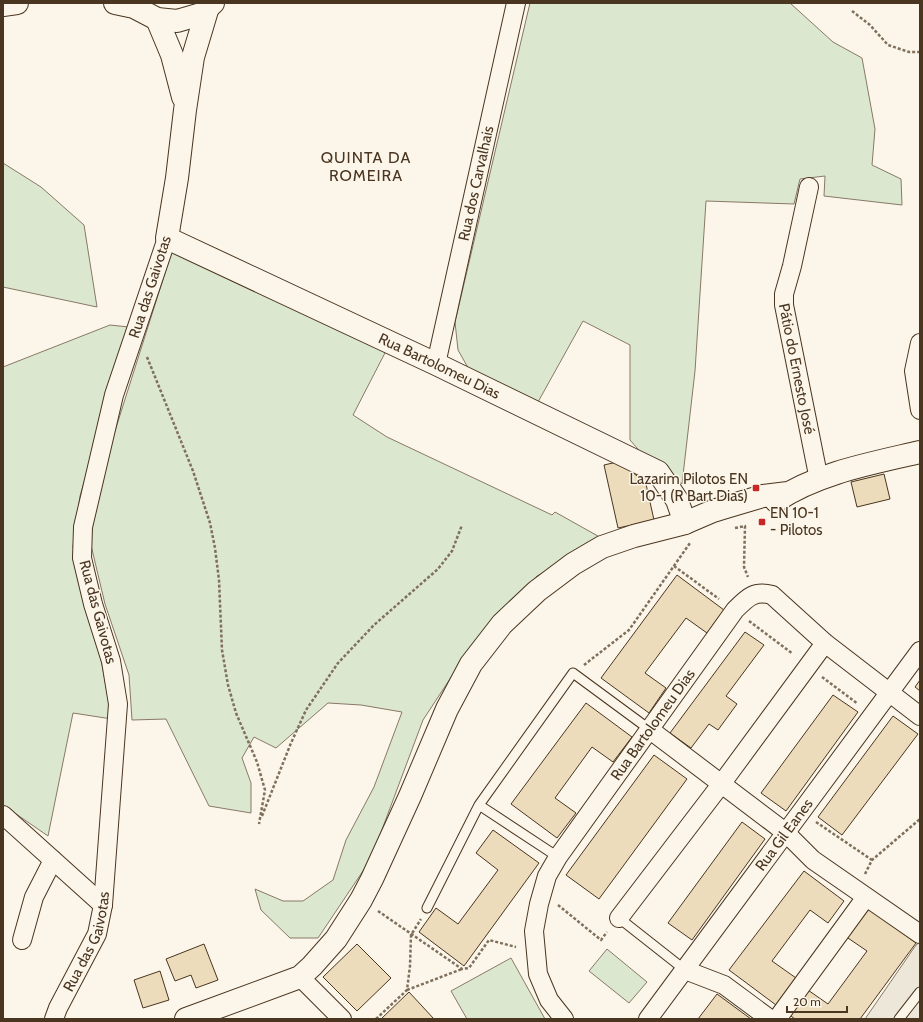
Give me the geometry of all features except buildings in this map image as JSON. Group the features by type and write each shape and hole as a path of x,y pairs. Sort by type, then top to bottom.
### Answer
{"main road":[{"path":"3,5 16,3"},
{"path":"126,4 157,19 177,21 201,14 211,5"},
{"name":"Rua das Gaivotas","path":"167,238 177,178 193,57 211,5"},
{"path":"157,19 172,55 185,110"},
{"name":"Rua Bartolomeu Dias","path":"167,238 436,364 658,472 677,500 689,531"},
{"path":"186,1019 300,977 336,939 361,900 372,879 410,796 447,709 470,664 502,624 536,591 573,564 602,547 634,536 689,531 713,510 763,496 788,493 819,480 858,467 920,452"}],"street":[{"name":"Rua dos Carvalhais","path":"436,364 516,3"},
{"name":"Pátio do Ernesto José","path":"809,187 792,266 784,294 784,304 819,480"},
{"name":"Rua das Gaivotas","path":"54,1019 58,1008 97,934 103,905 113,792 118,704 111,661 93,604 82,558 83,527 114,395 167,238"},
{"path":"920,343 914,371 920,410"},
{"path":"754,594 763,592 772,595 825,643 920,716"},
{"name":"Rua Bartolomeu Dias","path":"564,1019 549,1000 538,974 534,931 539,904 547,876 558,857 649,728 735,610 745,599 754,594"},
{"path":"619,918 722,783 825,643"},
{"name":"Rua Gil Eanes","path":"648,1019 920,651"},
{"path":"649,728 785,832 813,860 920,934"},
{"path":"3,815 103,905"},
{"path":"22,940 34,897 53,860"},
{"path":"777,1019 862,894"},
{"path":"684,970 724,985 770,1019"},
{"path":"300,977 342,1019"}],"lane":[{"path":"427,908 479,805 573,673 649,728"},
{"path":"479,805 558,857"},
{"path":"619,918 684,970"},
{"path":"899,1019 920,992"}],"path":[{"path":"852,11 870,25 888,45 909,52 920,52"},
{"path":"137,329 156,382 193,471 210,523 216,556 222,650 228,685 236,713 257,762 265,790 259,824 291,742 310,704 338,663 374,625 438,569 452,552 462,525"},
{"path":"733,528 745,526 744,567 754,594"},
{"path":"573,673 630,630 674,566 689,531"},
{"path":"674,566 735,610 872,715"},
{"path":"801,811 872,860"},
{"path":"862,894 872,860 920,819"},
{"path":"542,892 601,940 619,918"},
{"path":"361,900 462,969"},
{"path":"407,990 410,966 411,935"},
{"path":"376,1019 407,990 462,969 469,968 489,940 536,952"}],"green space":[{"path":"530,3 790,3 833,42 862,58 875,129 872,165 901,179 902,205 824,196 825,176 800,179 794,204 706,201 695,371 682,484 644,456 630,440 630,345 583,321 538,402 471,373 458,350 455,322"},
{"path":"3,163 41,187 84,225 97,307 3,287"},
{"path":"172,251 387,349 353,415 387,437 552,515 555,512 605,540 537,576 467,653 423,720 371,859 318,938 290,938 261,910 255,889 283,901 303,901 333,880 346,840 374,787 402,712 361,705 328,703 276,748 254,737 242,758 251,783 251,813 209,806 166,719 132,720 129,675 105,604 90,541 101,475"},
{"path":"110,325 129,327 80,496 73,547 98,643 112,719 73,713 48,836 3,805 3,367"},
{"path":"607,949 647,982 629,1003 589,971"},
{"path":"511,958 545,1019 467,1019 451,991"}],"shaded area":[{"path":"920,942 920,1019 865,1019 916,945"}],"place":[{"name":"Lazarim Pilotos EN 10-1 (R Bart Dias)","path":"756,488"},
{"name":"EN 10-1 - Pilotos","path":"762,522"}],"district":[{"name":"QUINTA DA ROMEIRA","path":"366,166"}]}
